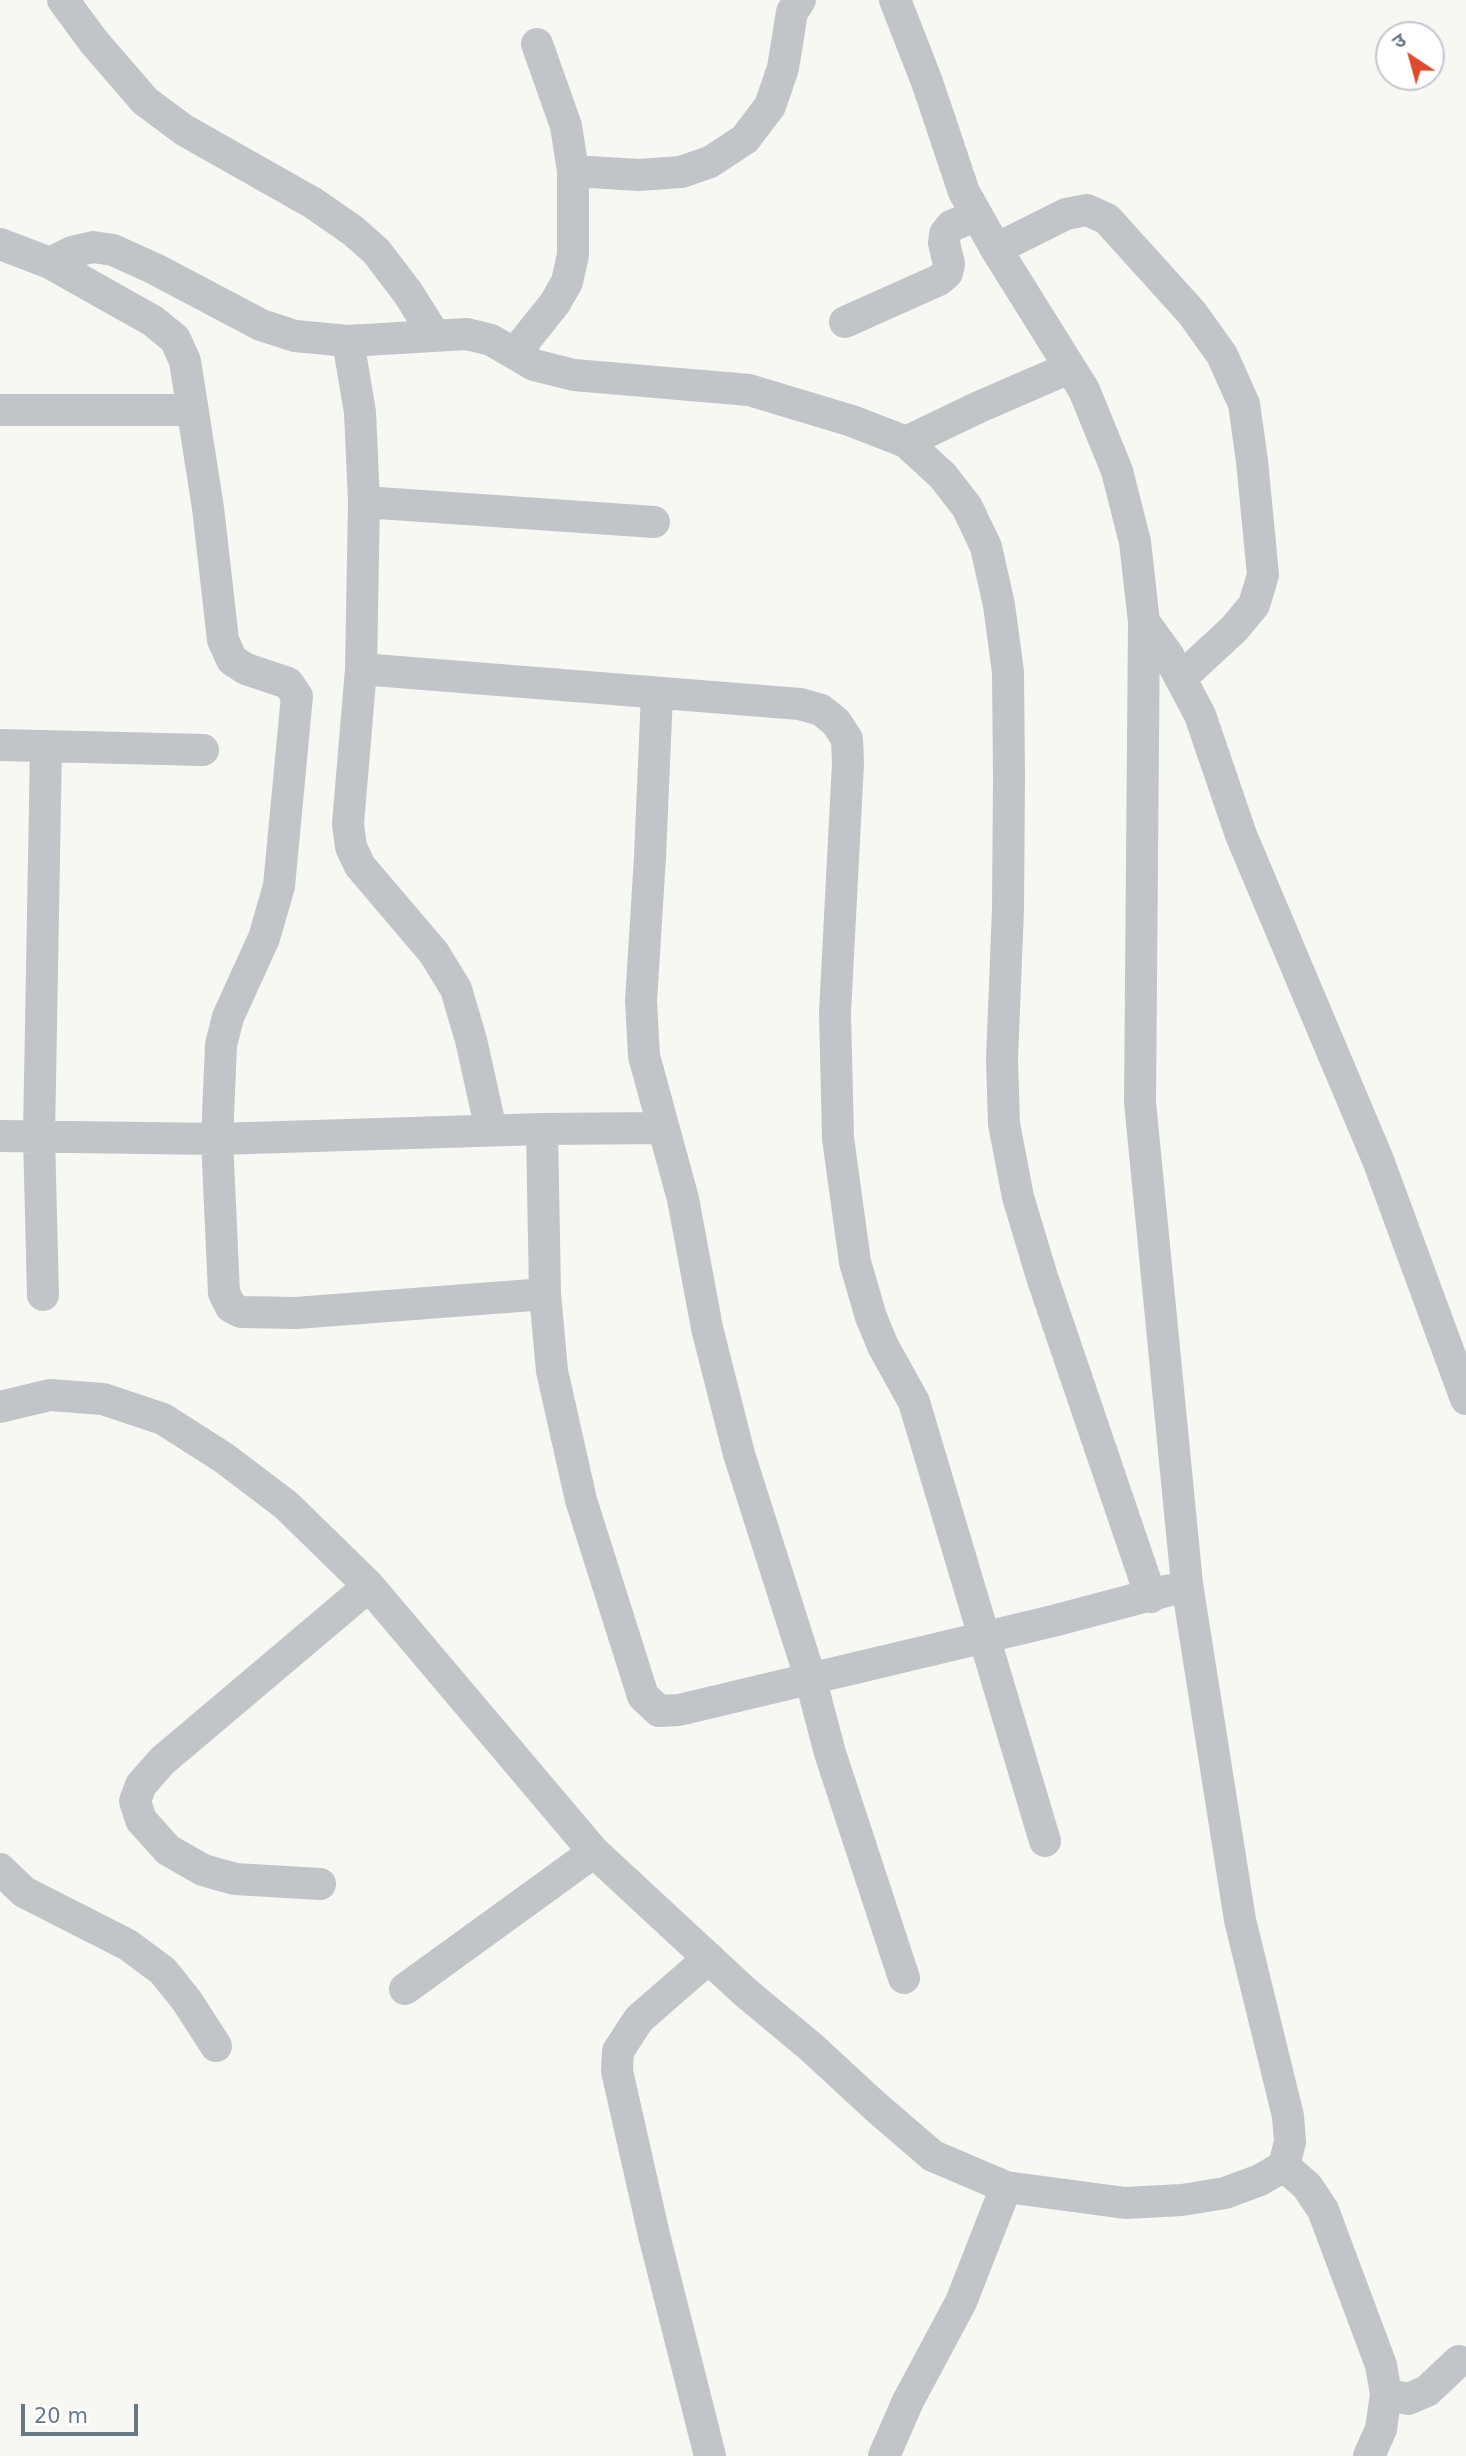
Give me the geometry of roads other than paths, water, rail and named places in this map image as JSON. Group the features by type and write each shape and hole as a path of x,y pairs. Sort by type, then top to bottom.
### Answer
{"street":[{"path":"63,0 94,43 145,101 184,130 313,203 352,230 376,251 408,293 435,336"},
{"path":"573,171 639,175 681,172 710,162 745,139 770,106 783,68 792,12 800,0"},
{"path":"0,1407 50,1395 103,1399 163,1419 224,1458 286,1505 369,1586 594,1852 709,1958 933,2156 1006,2188 1125,2203 1182,2200 1226,2193 1260,2180 1284,2166 1290,2141 1288,2116 1240,1920 1187,1584 1140,1102 1144,622 1135,542 1117,471 1084,390 996,249 964,192 927,82 895,0"},
{"path":"515,353 555,303 567,282 573,255 573,171 566,126 537,44"},
{"path":"996,249 1066,214 1087,210 1107,219 1192,313 1222,355 1244,404 1263,575 1254,605 1234,629 1182,677"},
{"path":"845,322 939,280 947,273 949,264 944,243 945,234 951,226 977,215"},
{"path":"0,244 50,263 153,321 175,339 185,361 208,508 223,640 232,660 246,670 288,683 297,696 279,886 264,938 228,1017 221,1045 217,1139 224,1293 231,1307 241,1312 296,1313 545,1294"},
{"path":"50,263 72,252 93,247 113,250 261,325 295,336 348,341 467,334 491,340 534,365 574,375 749,390 852,421 906,442 943,476 967,507 986,547 1008,672 1008,909 1002,1059 1003,1124 1018,1197 1042,1277 1151,1597"},
{"path":"348,341 360,412 364,502 361,669 348,824 351,847 360,866 433,953 456,989 471,1040 491,1130"},
{"path":"906,442 1069,368"},
{"path":"0,410 191,410"},
{"path":"364,502 654,522"},
{"path":"1144,622 1182,677 1200,715 1241,835 1378,1160 1466,1399"},
{"path":"361,669 800,704 821,710 836,722 847,739 835,1013 838,1138 855,1262 871,1317 883,1346 914,1402 1045,1840"},
{"path":"657,694 641,1001 644,1056 683,1199 707,1328 739,1454 810,1677 830,1754 904,1978"},
{"path":"0,746 203,750"},
{"path":"43,1295 38,1136 46,746"},
{"path":"0,1136 217,1139 491,1130 663,1128"},
{"path":"542,1129 545,1294 552,1371 582,1500 643,1696 659,1711 680,1710 1151,1597 1187,1584"},
{"path":"320,1884 235,1879 203,1870 168,1850 141,1820 135,1801 141,1785 162,1761 369,1586"},
{"path":"404,1989 594,1852"},
{"path":"0,1869 24,1892 128,1945 163,1972 187,2001 216,2046"},
{"path":"709,1958 639,2020 618,2050 617,2071 654,2235 710,2456"},
{"path":"1284,2166 1307,2186 1322,2210 1381,2365 1386,2394 1381,2429 1369,2456"},
{"path":"884,2456 908,2401 961,2302 1006,2188"},
{"path":"1386,2394 1408,2399 1427,2391 1459,2361"}]}
